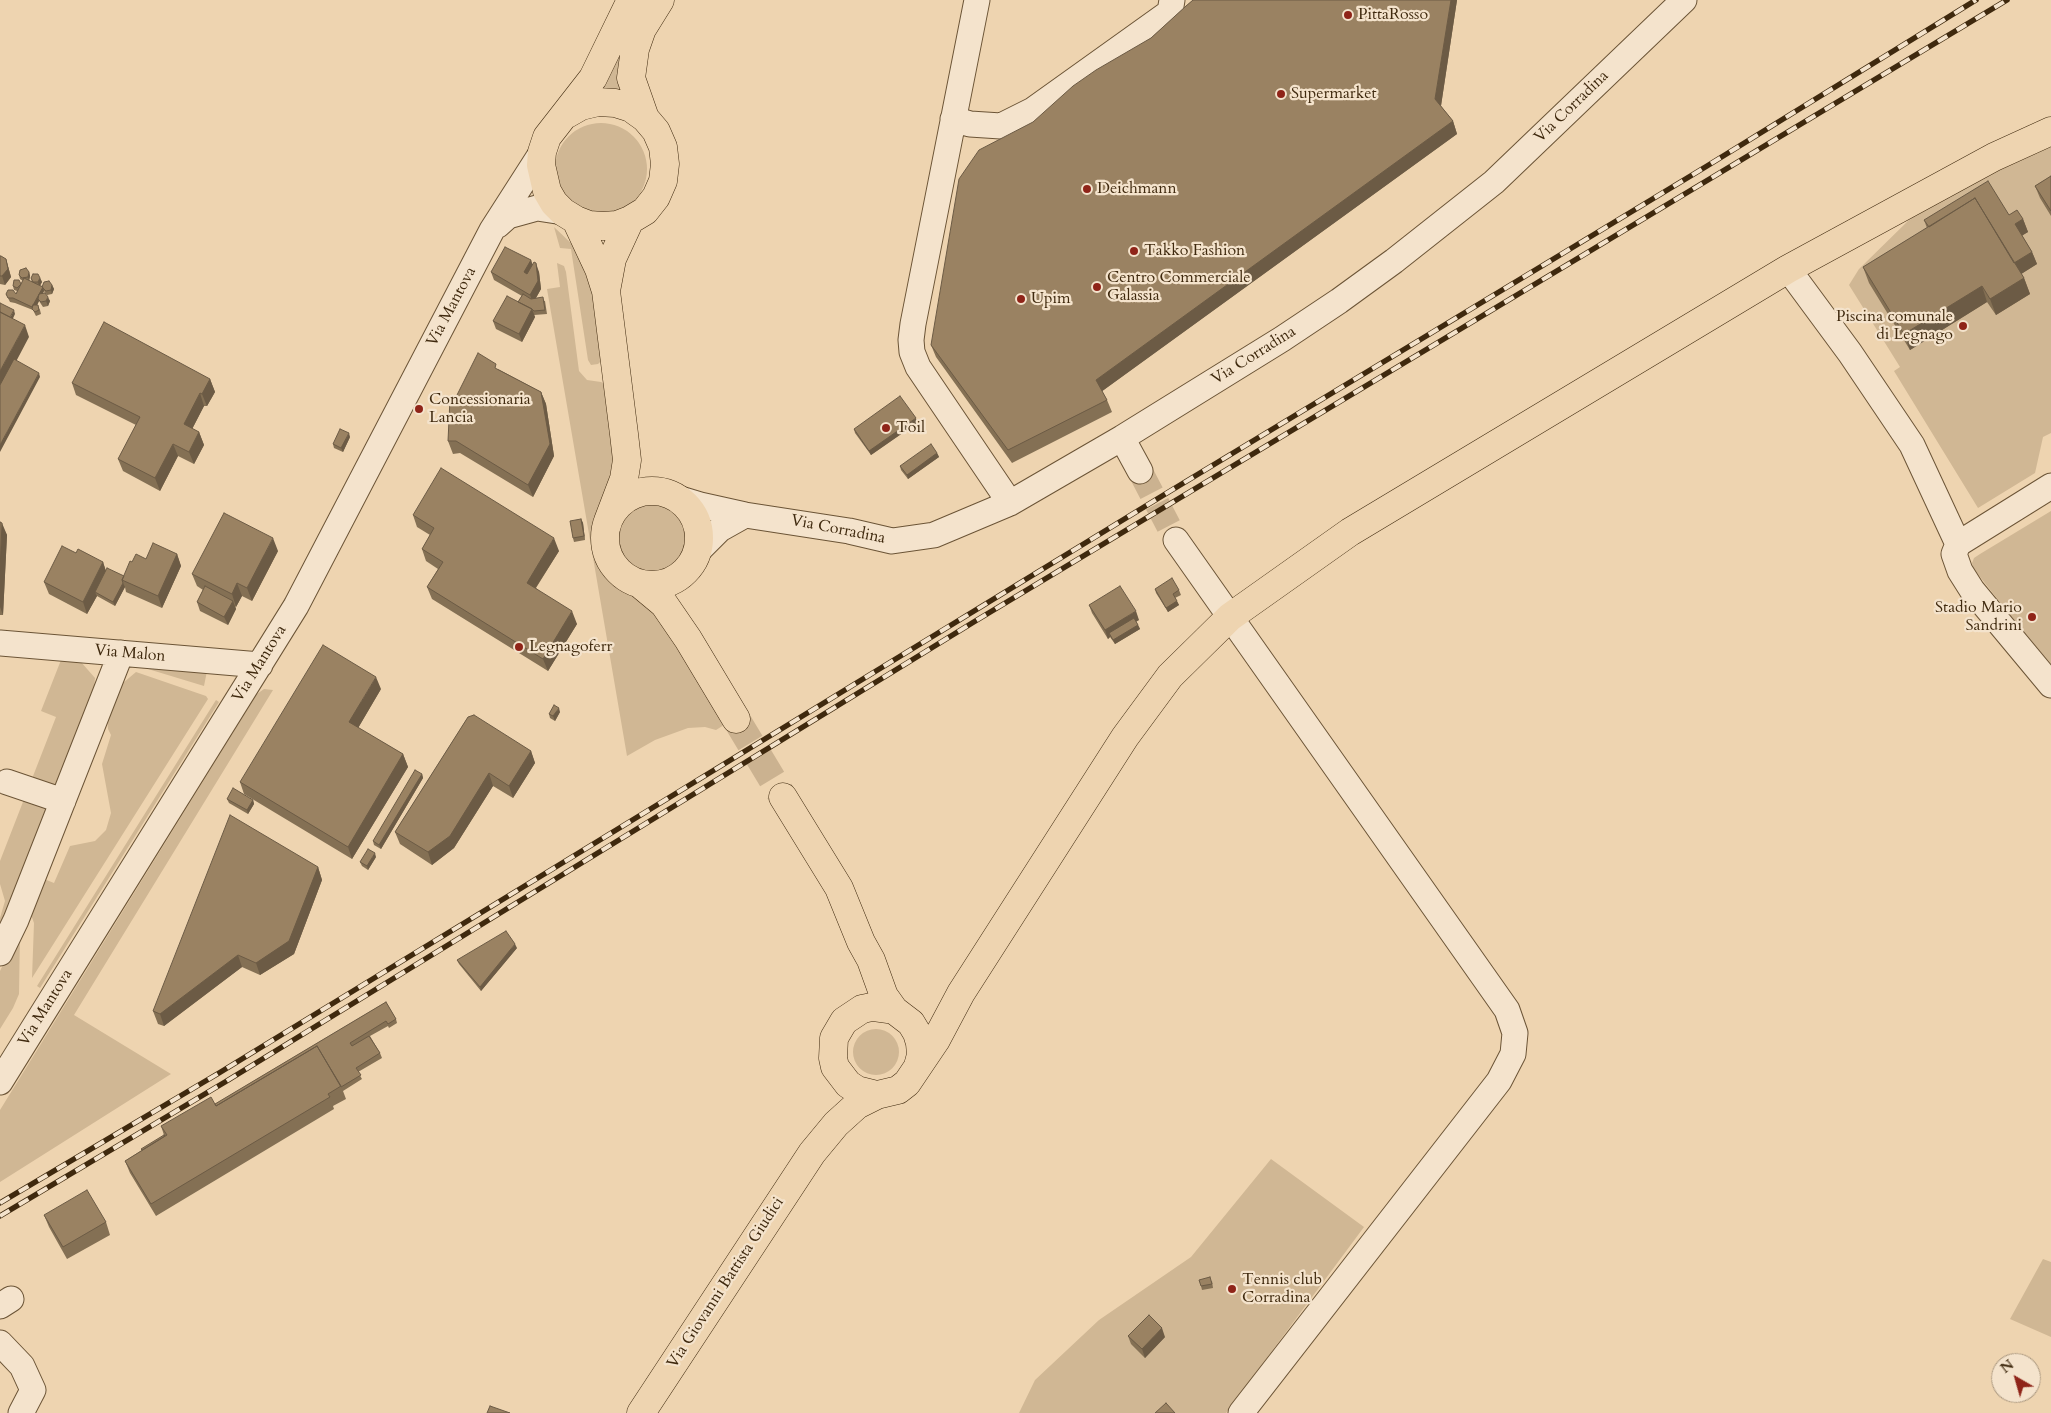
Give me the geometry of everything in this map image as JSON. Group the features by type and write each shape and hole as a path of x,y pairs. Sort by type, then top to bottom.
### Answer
{"main road":[{"name":"Via Mantova","path":"567,114 582,106 598,102 615,103 631,108 645,118 656,131 663,147 665,164 663,181 656,197 644,210 630,220 617,225 603,226 589,225 570,216 554,203 547,191 541,165 542,152 547,137 556,124 567,114 592,78 631,0"},
{"name":"Via Mantova","path":"645,118 631,78 635,50 642,29 660,0"},
{"name":"Via Giovanni Battista Giudici","path":"641,1413 812,1153 836,1124 857,1105 877,1095 898,1090 910,1079 936,1040 961,993 1125,737 1170,676 1230,617 1350,532 1788,269 1994,157 2051,131"},
{"path":"570,216 599,269 606,291 624,434 626,460 624,479 608,521 605,536 607,552 614,566 626,577 640,584 664,604 736,719"},
{"path":"606,291 612,259 630,220"},
{"path":"624,434 635,460 670,495 689,508 696,522 699,538 681,583 679,604 688,640"},
{"path":"608,521 620,504 636,494 649,491 670,495"},
{"path":"640,584 653,585 677,578 691,562"},
{"name":"Via Giovanni Battista Giudici","path":"783,797 839,888 861,942 871,960 884,996 898,1013 911,1023 920,1043 921,1055 918,1066"},
{"name":"Via Giovanni Battista Giudici","path":"812,1153 827,1121 834,1093 834,1038 844,1021 852,1014 858,998 861,977 861,942"},
{"path":"852,1014 872,1007 898,1013 933,1009 961,993"},
{"path":"835,1067 840,1077 857,1090 877,1095"}],"street":[{"path":"977,0 912,324 911,340 912,352 918,368 1010,502"},
{"path":"953,119 970,124 1001,126 1033,110 1170,12 1172,0"},
{"name":"Via Corradina","path":"670,495 700,505 744,515 821,526 892,541 934,535 1010,502 1122,438 1282,339 1394,261 1494,182 1684,0"},
{"name":"Via Mantova","path":"0,1082 296,606 492,230 542,152"},
{"name":"Via Mantova","path":"492,230 508,216 537,208 570,216"},
{"path":"1788,269 1850,353 1912,445 1958,544"},
{"path":"1122,438 1140,471"},
{"path":"2051,486 1958,544 1954,554 1956,562 1972,590 2051,685"},
{"path":"691,562 720,529 744,515"},
{"path":"1176,540 1502,1001 1515,1033 1513,1054 1499,1080 1241,1413"},
{"name":"Via Malon","path":"0,644 260,665"},
{"path":"0,953 8,917 63,801 121,653"},
{"path":"7,782 63,801"},
{"path":"0,1343 22,1366 33,1390 21,1413"}],"shaded area":[{"path":"629,28 619,73 620,96 594,94"},
{"path":"601,123 619,127 633,137 643,151 647,169 643,187 633,201 619,211 601,215 583,211 569,201 559,187 555,169 559,151 569,137 583,127"},
{"name":"Piscina comunale di Legnago","path":"2051,142 2051,433 2043,437 2035,473 1978,508 1894,371 1900,367 1849,285 1859,269 1912,217"},
{"path":"554,227 573,245 591,281 603,359 598,364 591,365 588,360 571,249 560,248"},
{"path":"557,263 564,266 566,272 579,371 587,380 605,384 617,460 595,522 593,544 595,555 606,577 616,587 652,604 724,725 716,730 705,727 688,728 655,740 627,756 547,289 560,287"},
{"path":"653,504 666,507 677,514 684,525 687,538 684,551 677,562 666,569 653,572 640,569 629,562 622,551 619,538 622,525 629,514 640,507"},
{"name":"Stadio Mario Sandrini","path":"2051,511 2051,667 1973,568 1972,563 1974,558 1980,554"},
{"path":"61,660 81,662 95,678 93,701 0,936 0,918 5,901 0,884 0,861 56,717 41,711"},
{"path":"149,668 207,671 204,686"},
{"path":"136,672 206,696 208,699 32,978 34,923 30,912 44,879 54,883 70,846 95,841 106,830 111,813 102,764 111,735 108,729 107,717 123,683"},
{"path":"264,689 273,690 74,1015 171,1074 0,1182 0,1110 257,694"},
{"path":"216,700 219,702 40,988 37,986"},
{"path":"20,930 19,994 0,1029 0,971"},
{"path":"871,1029 881,1029 895,1039 899,1052 895,1065 889,1071 881,1075 871,1075 857,1065 853,1057 853,1047 863,1033"},
{"name":"Tennis club Corradina","path":"1271,1159 1364,1227 1226,1413 1019,1413 1035,1380 1099,1320 1191,1257"},
{"path":"2043,1259 2051,1262 2051,1337 2010,1319"}],"building":[{"name":"Centro Commerciale Galassia","path":"1193,0 1451,0 1435,99 1453,121 1096,380 1107,400 1008,450 931,345 959,179 979,150 1033,122 1073,86 1096,70 1151,38"},
{"path":"2051,176 2051,211 2035,186"},
{"path":"1988,181 2009,215 2017,210 2023,219 2015,224 2032,252 2014,263 1975,198 1929,227 1924,220"},
{"path":"1975,198 2024,278 1990,299 1982,286 1904,334 1863,267"},
{"path":"505,247 531,260 524,272 527,274 534,262 536,263 538,281 530,295 491,272"},
{"path":"0,256 6,259 8,269 2,276 0,276"},
{"path":"26,268 29,272 28,277 22,278 19,275 20,270"},
{"path":"33,274 38,274 40,278 38,282 33,282 31,278"},
{"path":"24,278 43,287 32,307 13,298 8,298 6,294 8,290 13,290 16,294"},
{"path":"14,280 19,280 21,284 17,288 13,286"},
{"path":"49,281 52,285 51,290 46,291 42,287 44,282"},
{"path":"45,293 48,297 46,301 41,302 38,299 39,294"},
{"path":"523,294 531,299 543,297 545,310 534,311 518,302"},
{"path":"507,296 532,309 519,334 493,321"},
{"path":"0,303 14,310 10,317 0,312"},
{"path":"33,305 38,305 39,310 35,312 32,309"},
{"path":"0,312 25,325 0,371"},
{"path":"104,322 210,379 202,394 200,393 184,424 199,432 189,452 173,444 155,478 118,459 140,417 72,383"},
{"path":"478,353 496,364 495,368 541,392 550,444 528,485 456,441 448,441 450,399 455,399"},
{"path":"14,359 39,373 0,445 0,385"},
{"name":"Toil","path":"900,396 916,418 869,451 854,429"},
{"path":"340,429 349,433 341,448 333,444"},
{"path":"931,444 937,453 907,475 900,466"},
{"path":"441,468 554,538 527,583 572,611 543,659 427,587 443,562 422,549 434,528 413,515"},
{"path":"224,513 273,538 247,588 237,583 232,594 192,574"},
{"path":"581,519 584,536 573,538 570,521"},
{"path":"0,522 2,523 0,571"},
{"path":"153,543 177,554 158,596 122,580 130,561 132,562 136,554 146,559"},
{"path":"62,546 76,553 78,549 103,562 83,602 44,582"},
{"path":"107,568 124,576 123,583 113,602 95,592"},
{"path":"1172,578 1179,590 1173,594 1177,601 1166,608 1155,589"},
{"path":"205,586 233,601 224,617 197,602"},
{"path":"1120,586 1136,611 1105,630 1089,605"},
{"path":"1134,618 1138,625 1113,640 1109,633"},
{"path":"323,645 376,677 349,722 403,754 348,847 240,782"},
{"path":"554,705 559,708 553,716 549,714"},
{"path":"474,715 531,751 509,786 489,773 450,836 428,852 395,832 468,717"},
{"path":"415,770 422,774 379,845 373,841"},
{"path":"233,788 253,800 247,810 227,799"},
{"path":"230,815 318,867 289,941 256,963 238,955 160,1014 153,1011"},
{"path":"368,849 375,853 367,866 360,862"},
{"path":"506,931 515,944 480,987 457,960"},
{"path":"386,1002 396,1019 388,1024 386,1021 350,1043 352,1046 369,1036 380,1053 356,1068 361,1075 341,1087 317,1046 216,1106 215,1104"},
{"path":"317,1046 341,1086 328,1094 330,1097 151,1204 125,1161 167,1135 161,1126 211,1097 216,1106"},
{"path":"164,1135 165,1136 141,1149"},
{"path":"87,1190 106,1222 63,1247 44,1215"},
{"path":"1210,1277 1212,1284 1201,1286 1199,1280"},
{"path":"1149,1315 1162,1328 1142,1349 1128,1336"},
{"path":"1166,1403 1175,1413 1155,1413"},
{"path":"490,1406 510,1413 487,1413"}],"tunnel":[{"path":"1140,471 1176,540"},
{"path":"736,719 783,797"}],"railway":[{"path":"0,1203 219,1073 1976,0"},
{"path":"0,1216 225,1082 977,620 2007,0"}],"place":[{"name":"PittaRosso","path":"1348,15"},
{"name":"Supermarket","path":"1281,94"},
{"name":"Deichmann","path":"1087,189"},
{"name":"Takko Fashion","path":"1134,251"},
{"name":"Centro Commerciale Galassia","path":"1097,287"},
{"name":"Upim","path":"1021,299"},
{"name":"Piscina comunale di Legnago","path":"1963,326"},
{"name":"Concessionaria Lancia","path":"419,409"},
{"name":"Toil","path":"886,428"},
{"name":"Stadio Mario Sandrini","path":"2032,617"},
{"name":"Legnagoferr","path":"519,647"},
{"name":"Tennis club Corradina","path":"1232,1289"}]}
